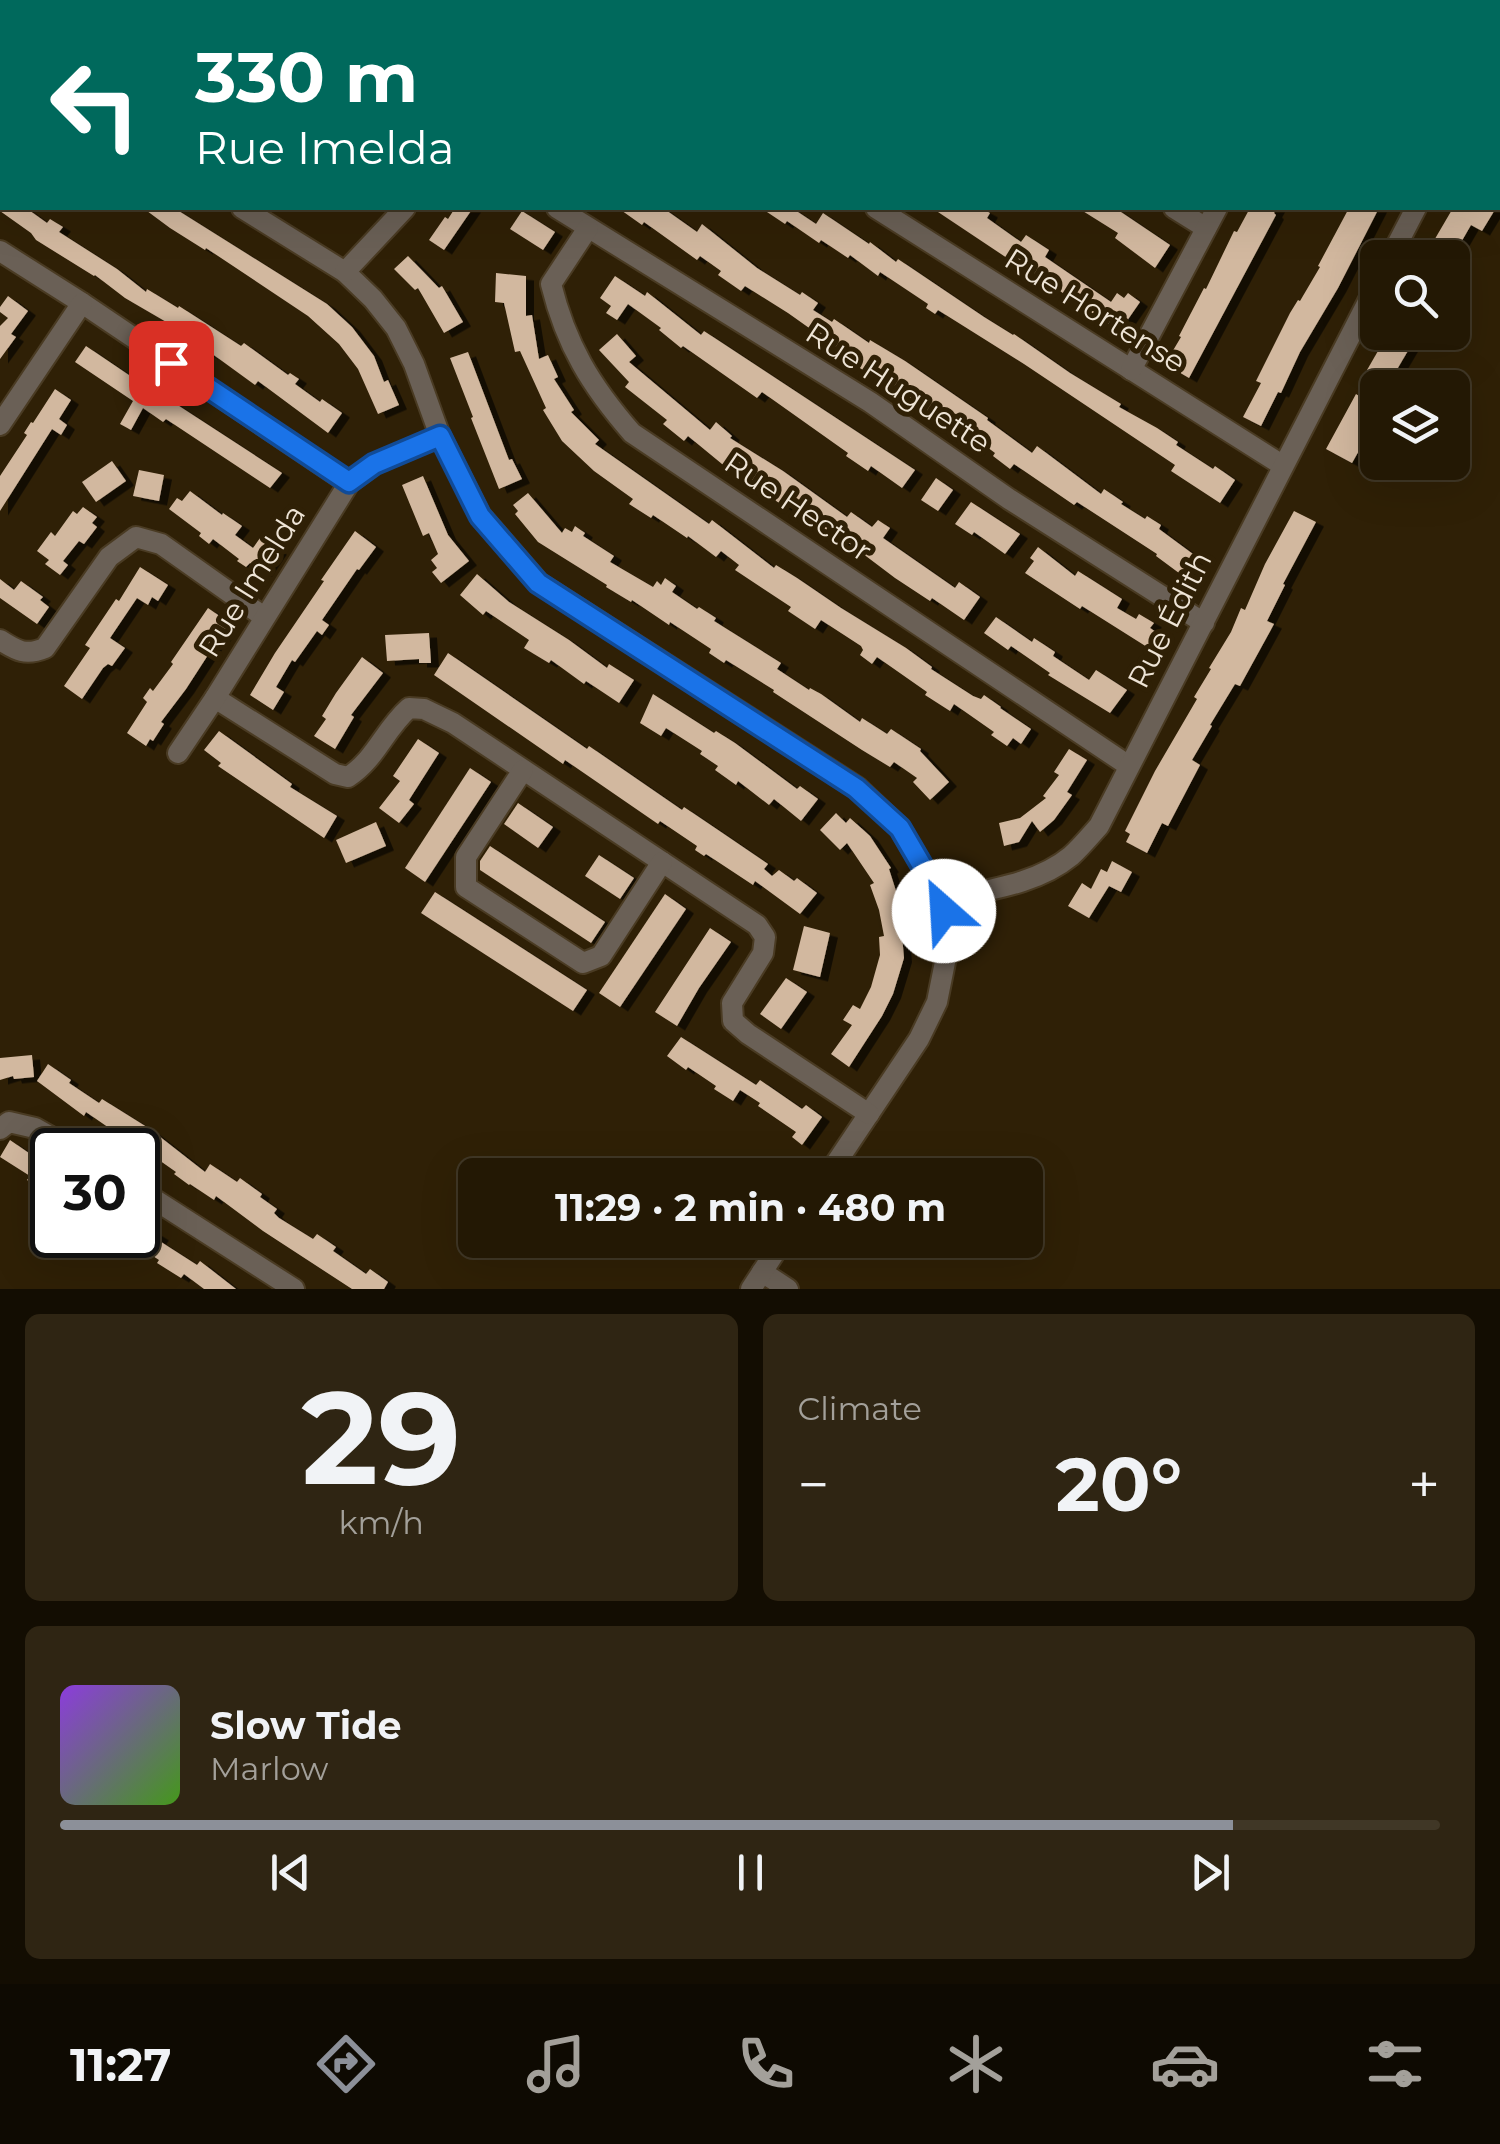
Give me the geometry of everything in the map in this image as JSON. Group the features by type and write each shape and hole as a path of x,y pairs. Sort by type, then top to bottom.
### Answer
{"street":[{"path":"245,210 346,272 396,328 414,364 440,436 480,516 538,583 856,788 900,828 942,900 949,942 937,1002 919,1039 839,1158"},
{"path":"346,272 403,210"},
{"name":"Rue Huguette","path":"560,210 870,402 1009,498 1204,623"},
{"name":"Rue Hortense","path":"879,210 1282,465"},
{"path":"1177,210 1206,228"},
{"path":"1131,370 1216,210"},
{"path":"1399,240 1415,210"},
{"name":"Rue Hector","path":"588,228 551,284 566,335 584,372 632,432 1129,766"},
{"path":"0,251 349,482"},
{"path":"0,424 82,303"},
{"name":"Rue Édith","path":"942,900 1020,882 1049,871 1073,854 1099,826 1360,316"},
{"name":"Rue Imelda","path":"178,753 349,482 374,464 440,436"},
{"path":"0,640 32,653 46,648 108,557 136,537 161,544 264,617"},
{"name":"Rue Imelda","path":"214,698 334,774 348,777 364,767 396,720 409,708 424,708 453,723 756,924 765,937 763,953 732,1003 733,1021 869,1114"},
{"path":"523,770 466,857 466,888 583,963 602,956 662,862"},
{"path":"0,1129 9,1122 35,1128"},
{"path":"160,1202 294,1289"},
{"path":"771,1258 756,1280 788,1289"}],"building":[{"path":"29,210 47,223 50,219 63,227 59,232 146,292 147,289 179,306 241,346 244,343 299,379 295,384 320,402 322,399 342,413 328,433 258,381 255,385 166,327 168,323 36,240 0,211"},
{"path":"146,210 177,210 327,304 352,327 374,356 399,405 378,414 358,369 339,344 308,316"},
{"path":"454,210 472,210 444,250 429,240 445,217 448,219"},
{"path":"621,210 666,210 697,232 702,224 757,268 818,303 813,310 905,361 1032,453 1037,446 1101,494 1104,489 1121,504 1161,525 1159,529 1197,557 1183,576 1157,554 1077,502 1074,505 1014,464 1010,469 975,438 945,425 879,374 876,378 855,365 857,362 788,313 745,286 741,291 700,256 697,260 644,222 642,225"},
{"path":"764,210 795,210 816,224 823,213 1235,480 1220,503 1171,471 1175,465 1024,364 938,310 935,314 926,308 928,304 880,272 878,276 850,255 848,258 821,240 819,243 787,221 785,224"},
{"path":"935,210 985,210 990,213 987,218 1021,242 1026,235 1049,250 1045,257 1111,302 1117,293 1124,298 1128,293 1140,302 1122,328 1110,321 1108,324"},
{"path":"1081,210 1118,210 1170,245 1155,268 1115,238 1118,233"},
{"path":"1249,210 1276,210 1189,378 1165,364 1234,231 1237,232"},
{"path":"1348,210 1378,210 1261,426 1243,417 1261,383 1256,381 1290,313 1320,267"},
{"path":"1452,210 1495,210 1482,231 1471,225 1462,240 1434,240"},
{"path":"522,211 555,232 543,250 510,229"},
{"path":"408,256 439,288 442,286 463,322 444,333 418,288 415,290 394,269"},
{"path":"496,273 526,276 526,316 532,315 539,359 548,355 558,377 554,379 574,410 571,412 599,440 595,444 709,524 712,520 774,568 776,565 906,648 973,696 981,699 984,695 1031,729 1021,744 1013,738 1007,746 954,704 950,711 877,657 872,664 860,655 861,646 821,620 815,629 788,611 791,607 735,570 739,565 721,551 716,557 688,536 629,504 633,499 562,441 543,410 546,408 520,351 515,352 504,303 495,302"},
{"path":"615,276 645,296 647,292 701,335 704,331 915,470 902,488 871,466 868,471 762,392 757,398 681,348 628,304 617,320 606,313 611,306 600,298"},
{"path":"8,296 28,311 11,334 16,337 0,359 0,326 8,318 0,307"},
{"path":"617,334 636,356 629,362 710,430 716,422 730,438 847,517 851,512 872,527 878,520 890,528 883,538 955,588 959,582 980,597 964,620 895,578 846,541 843,545 788,504 785,507 688,436 684,441 663,424 667,420 625,387 629,382 599,350"},
{"path":"86,346 282,473 270,488 143,408 131,430 120,424 133,401 75,362"},
{"path":"1379,350 1408,350 1397,370 1367,370"},
{"path":"468,352 509,460 512,459 522,479 499,489 450,358"},
{"path":"55,389 71,400 59,419 67,425 61,435 52,429 0,511 0,476"},
{"path":"1356,394 1360,397 1360,449 1352,463 1326,449"},
{"path":"112,461 126,481 96,502 82,482"},
{"path":"139,470 164,475 159,501 133,496"},
{"path":"423,476 448,535 469,561 441,583 432,572 437,568 431,560 438,554 429,533 423,536 402,485"},
{"path":"936,478 953,490 938,511 921,500"},
{"path":"190,491 242,526 235,535 253,548 260,538 279,550 264,572 250,563 246,567 213,539 209,544 199,536 201,533 169,509 177,498 182,501"},
{"path":"528,493 562,533 565,528 572,532 575,526 585,533 583,536 614,556 610,562 653,587 657,581 661,585 665,578 676,586 672,592 781,663 777,669 860,722 862,718 887,734 891,729 921,749 949,782 930,800 913,782 917,778 894,762 890,767 862,750 774,690 709,653 711,649 670,622 669,625 606,587 538,542 515,514 518,511 513,505"},
{"path":"971,502 1020,534 1005,554 955,524"},
{"path":"83,507 97,517 92,523 97,527 63,561 68,565 60,575 45,564 49,560 37,551 51,532 55,536 73,511 77,514"},
{"path":"1294,511 1316,522 1267,621 1274,624 1240,686 1235,684 1210,725 1192,760 1200,765 1168,826 1162,823 1147,853 1126,842 1130,834 1125,831"},
{"path":"355,531 376,547 322,620 329,625 322,635 317,631 295,662 292,660 276,687 284,692 273,710 250,695"},
{"path":"1038,547 1075,576 1078,571 1122,599 1117,608 1136,619 1139,614 1154,623 1150,628 1156,632 1147,647 1025,573"},
{"path":"140,567 168,585 158,601 152,597 148,605 137,598 110,638 125,648 112,666 103,668 82,699 64,686 90,648 85,645"},
{"path":"477,574 509,602 607,668 609,664 634,680 619,703 551,660 549,663 524,648 529,640 486,611 483,615 460,595"},
{"path":"0,579 14,590 21,581 43,597 40,600 49,607 37,624 0,598"},
{"path":"208,608 231,624 146,746 127,733 147,702 143,698 173,664"},
{"path":"996,617 1032,642 1034,638 1055,652 1053,656 1089,680 1096,670 1127,690 1110,713 1048,675 1011,646 1008,650 984,633"},
{"path":"429,633 431,663 419,663 419,659 387,661 385,635"},
{"path":"448,653 587,749 589,746 768,864 764,869 772,876 779,870 817,893 800,914 755,881 753,885 704,856 695,850 697,846 660,821 658,824 565,760 563,764 434,675"},
{"path":"362,657 383,673 351,715 354,717 335,749 314,736 326,719 322,716"},
{"path":"653,694 818,799 801,821 774,799 769,805 738,781 736,785 715,770 718,766 700,754 702,751 666,728 661,736 640,723"},
{"path":"219,731 292,784 290,787 337,816 324,838 218,766 221,763 204,750"},
{"path":"418,739 439,753 409,800 414,804 399,823 379,808 400,781 393,776"},
{"path":"1069,749 1087,760 1067,792 1072,795 1040,832 1032,821 1019,842 1004,846 999,823 1020,818 1046,798 1043,796 1059,775 1054,772"},
{"path":"470,768 491,782 425,882 405,868"},
{"path":"518,803 553,827 538,848 504,824"},
{"path":"836,813 846,823 850,818 870,836 891,868 903,923 904,958 893,994 849,1067 831,1054 852,1025 843,1020 853,1005 860,1009 871,987 880,955 879,937 884,936 870,885 874,883 847,843 840,850 820,830"},
{"path":"376,822 386,846 346,863 336,840"},
{"path":"490,846 605,922 591,943 480,870 480,861"},
{"path":"599,855 634,878 620,899 585,876"},
{"path":"1112,861 1132,872 1121,892 1109,886 1089,918 1068,906 1082,883 1091,889 1101,869 1107,872"},
{"path":"435,892 587,990 573,1011 421,913"},
{"path":"665,894 686,909 620,1007 599,993"},
{"path":"804,926 830,933 820,977 793,970"},
{"path":"710,928 731,942 677,1026 655,1012"},
{"path":"786,978 807,992 781,1029 760,1014"},
{"path":"681,1037 756,1085 760,1080 802,1109 806,1105 822,1117 802,1145 792,1137 796,1132 758,1106 760,1103 740,1090 733,1101 667,1056"},
{"path":"32,1055 34,1077 0,1080 0,1058"},
{"path":"48,1064 99,1103 102,1099 148,1128 109,1128 86,1112 84,1116 37,1081"},
{"path":"160,1137 205,1172 210,1164 237,1182 240,1178 277,1209 274,1213 279,1218 313,1239 317,1234 336,1247 333,1251 366,1274 370,1269 388,1282 384,1289 352,1289 216,1196 214,1200 189,1185 160,1161"},
{"path":"10,1140 30,1154 30,1176 0,1157"},
{"path":"160,1241 197,1265 200,1261 236,1289 204,1289 184,1274 181,1278 157,1263 156,1258 160,1258"}],"route":[{"path":"171,363 349,482 374,464 440,436 480,516 538,583 856,788 900,828 942,900 944,911"}]}
